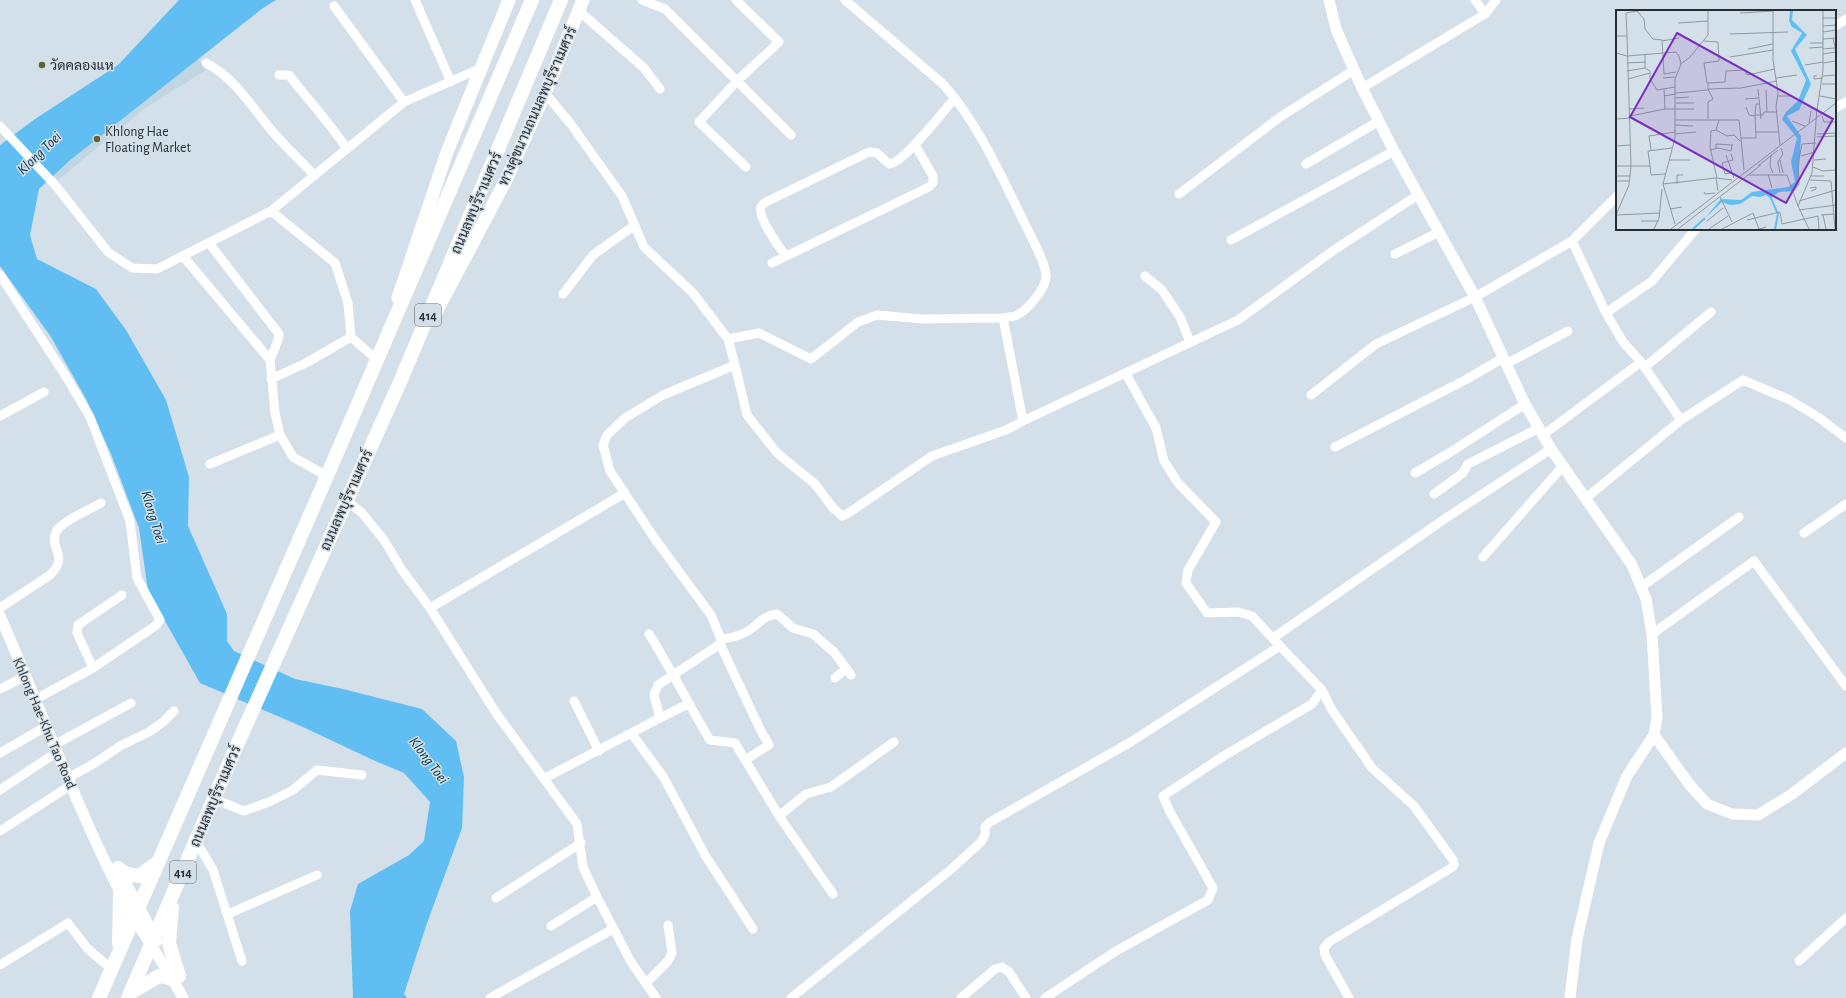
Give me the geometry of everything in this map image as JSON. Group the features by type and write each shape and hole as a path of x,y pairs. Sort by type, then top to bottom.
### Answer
{"main road":[{"name":"414","path":"377,360 447,152 509,0"},
{"name":"ถนนลพบุรีราเมศวร์","path":"99,998 160,860 207,748 266,618 532,0"},
{"name":"ถนนลพบุรีราเมศวร์","path":"129,995 173,896 237,744 400,382 561,0"},
{"name":"ทางคู่ขนานถนนลพบุรีราเมศวร์","path":"400,382 506,180 545,93 581,6"},
{"path":"118,868 127,874 139,876 160,860"},
{"path":"120,893 120,950"},
{"path":"129,995 160,976 176,977 169,942 173,896"}],"street":[{"path":"415,0 451,82"},
{"path":"642,0 656,2 666,9 791,135"},
{"path":"736,0 779,42 737,82 699,122 746,167"},
{"path":"728,339 759,333 810,359 858,322 876,315 924,319 1003,318 1016,316 1038,297 1043,289 1046,276 1039,252 1000,175 955,98 943,84 845,0"},
{"path":"1329,0 1336,29 1362,88 1394,151 1475,297 1525,404 1551,449 1632,565 1646,599 1652,634 1657,718 1654,735 1627,776 1598,843 1577,939 1570,998"},
{"path":"1474,0 1485,14"},
{"path":"1362,88 1485,14 1496,0"},
{"path":"334,6 404,102"},
{"path":"581,6 644,68 660,89"},
{"path":"1836,25 1846,19"},
{"path":"206,63 220,71 234,83 273,132 314,175"},
{"path":"0,126 50,182 108,252 132,268 158,269 271,211 404,102 481,68"},
{"path":"1179,194 1280,117 1354,70"},
{"path":"280,75 289,75 315,109 334,130 347,149"},
{"path":"545,93 570,123 622,196 644,247 693,293 728,339 747,415 777,453 815,484 833,508 842,516 932,456 1006,430 1238,320 1334,250 1418,195"},
{"path":"785,255 773,238 761,212 761,206 766,202 869,152 877,153 889,164 894,164 915,145 955,98"},
{"path":"1836,107 1846,102"},
{"path":"1306,164 1379,121"},
{"path":"772,263 785,255 929,187 933,183 933,176 915,145"},
{"path":"1231,240 1394,151"},
{"path":"1311,395 1376,344 1475,297 1572,241 1616,197"},
{"path":"271,211 335,263 348,302 351,337 377,360"},
{"path":"563,294 593,255 635,225"},
{"path":"1606,313 1652,281 1695,230"},
{"path":"1395,254 1439,232"},
{"path":"1572,241 1606,313 1623,342 1643,365 1681,420"},
{"path":"209,243 279,334 270,360 275,414 280,435 293,457 327,476"},
{"path":"183,256 270,360"},
{"path":"0,275 67,378 90,417 130,521 137,578 160,619 155,626 93,668 36,699"},
{"path":"1145,276 1162,290 1180,317 1190,342"},
{"path":"1434,494 1463,473 1468,464 1541,431 1643,365 1711,312"},
{"path":"1003,318 1023,421"},
{"path":"1335,447 1467,379 1568,331"},
{"path":"271,379 306,363 351,337"},
{"path":"735,365 663,395 625,418 606,435 603,445 610,471 655,539 711,615 721,642 761,731 769,745 745,760"},
{"path":"1126,374 1156,428 1164,461 1178,483 1216,522 1188,570 1186,583 1207,613 1238,612 1252,616 1322,690 1332,710 1372,768 1414,806 1454,860 1454,864 1451,868 1329,942 1324,948 1325,955 1349,998"},
{"path":"1586,498 1681,420 1743,380 1790,400 1818,417 1846,438"},
{"path":"0,416 44,392"},
{"path":"1415,472 1449,453 1525,404"},
{"path":"210,464 280,435"},
{"path":"1273,638 1446,518 1551,449"},
{"path":"1483,557 1563,466"},
{"path":"430,608 625,493"},
{"path":"346,500 362,513 384,540 402,570 430,608 496,713 545,778 577,824 584,867 597,897 631,962 656,998"},
{"path":"0,608 57,569 60,560 55,540 56,532 62,525 101,503"},
{"path":"1804,534 1846,504"},
{"path":"1642,587 1739,517"},
{"path":"1652,634 1754,561 1846,686"},
{"path":"93,668 77,633 78,625 122,596"},
{"path":"660,718 654,695 658,685 721,642 750,630 766,616 777,614 793,628 813,634 834,652 849,672 835,678"},
{"name":"Khlong Hae-Khu Tao Road","path":"0,616 91,829"},
{"path":"649,634 674,673 688,704 710,740 735,742 780,816 833,894"},
{"path":"790,998 949,871 981,842 985,835 985,827 990,822 1129,743 1280,646"},
{"path":"0,689 26,676"},
{"path":"1045,998 1116,951 1208,900 1213,888 1169,810 1163,796 1222,757 1312,704 1322,690"},
{"path":"574,700 599,751"},
{"path":"0,790 56,749 131,703"},
{"path":"545,778 688,704"},
{"path":"0,831 120,746 149,732 163,722 174,711"},
{"path":"0,753 47,726"},
{"path":"632,734 664,778 705,855 753,929"},
{"path":"1654,735 1686,779 1707,804 1732,814 1758,814 1792,794 1846,753"},
{"path":"780,816 806,794 831,787 894,742"},
{"path":"214,799 244,811 269,802 293,790 317,770 362,775"},
{"path":"91,829 118,868 136,913 152,941 176,977 187,998"},
{"path":"91,829 120,893 136,913"},
{"path":"196,841 213,870 242,961"},
{"path":"496,898 581,843"},
{"path":"228,914 318,875"},
{"path":"551,926 597,897"},
{"path":"1799,961 1846,918"},
{"path":"0,965 68,923 87,948 111,969"},
{"path":"646,983 668,961 672,953 668,925"},
{"path":"490,998 613,929"},
{"path":"961,998 995,969 1002,968 1008,972 1026,998"},
{"path":"176,977 183,998"}],"shaded area":[{"name":"Khlong Hae Floating Market","path":"196,56 206,70 145,108 58,180 50,169"}],"water":[{"name":"Klong Toei","path":"179,0 276,0 263,8 69,161 39,189 30,235 37,259 96,289 126,330 166,400 189,477 188,526 227,614 227,641 234,651 295,679 343,689 422,709 456,741 464,777 462,828 426,926 404,994 407,998 353,998 350,911 358,884 409,855 424,841 430,802 404,773 303,727 200,683 148,591 139,528 111,454 86,399 51,337 0,266 0,145 35,119 118,65"}],"place":[{"name":"วัดคลองแห","path":"42,65"},
{"name":"Khlong Hae Floating Market","path":"97,139"}]}
